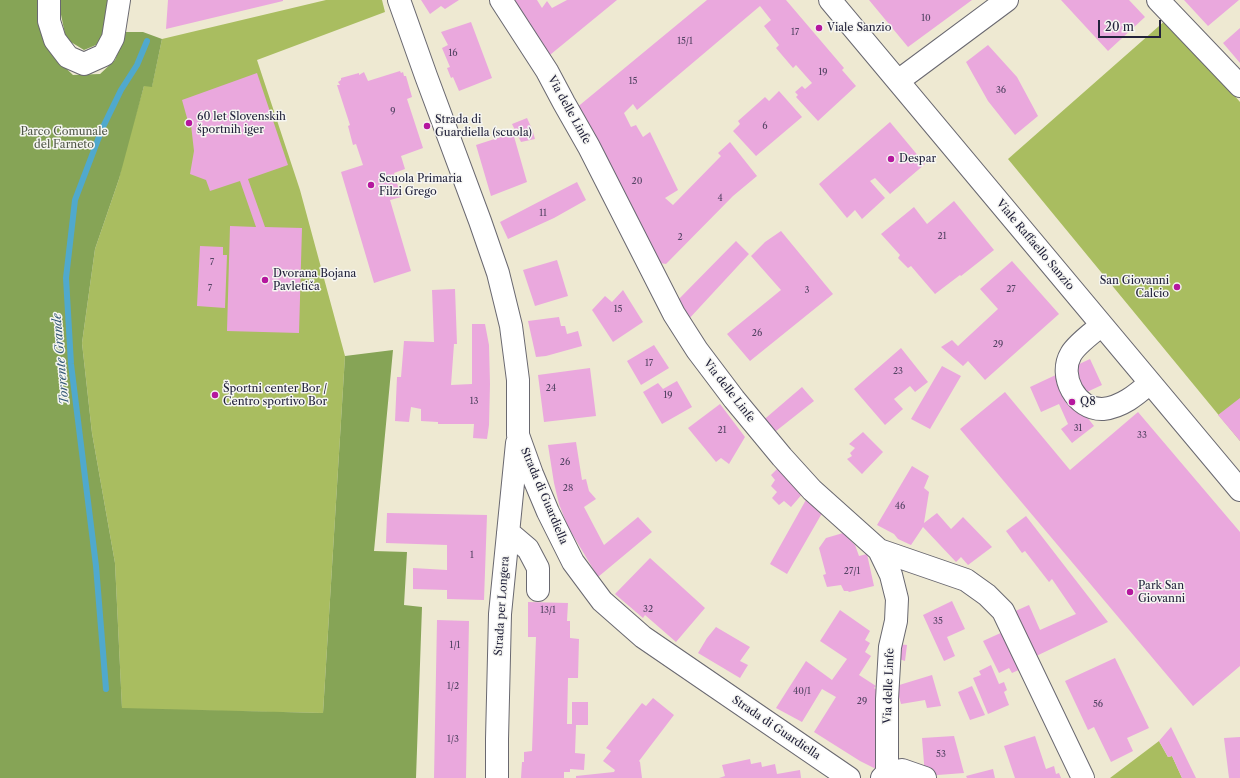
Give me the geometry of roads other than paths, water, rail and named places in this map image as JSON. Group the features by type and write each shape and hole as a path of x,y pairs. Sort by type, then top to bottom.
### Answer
{"street":[{"path":"49,0 49,21 55,40 68,57 84,64 104,55 113,38 119,0"},
{"name":"Strada di Guardiella","path":"399,0 471,195 498,273 511,326 518,380 518,435 548,512 573,562 602,601 643,637 849,778"},
{"name":"Via delle Linfe","path":"501,0 547,71 674,314 697,350 782,458 812,490 879,550 891,575 897,599 896,621 890,647 885,775"},
{"name":"Viale Raffaello Sanzio","path":"830,0 1240,490"},
{"path":"898,80 1006,0"},
{"path":"1158,0 1240,86"},
{"path":"1102,324 1071,352 1066,363 1067,380 1073,393 1086,406 1102,409 1118,405 1132,398 1150,383"},
{"name":"Strada per Longera","path":"497,778 500,614 518,435"},
{"path":"508,532 528,549 538,568 538,590"},
{"path":"879,550 966,580 987,595 1002,611 1083,778"},
{"path":"885,775 902,770 925,778"}],"waterway":[{"name":"Torrente Grande","path":"106,689 96,566 71,364 66,278 75,200 102,129 121,90 137,65 147,41"}],"place":[{"name":"Viale Sanzio","path":"819,28"},
{"name":"60 let Slovenskih športnih iger","path":"189,123"},
{"name":"Strada di Guardiella (scuola)","path":"427,126"},
{"name":"Despar","path":"891,159"},
{"name":"Scuola Primaria Filzi Grego","path":"371,185"},
{"name":"Dvorana Bojana Pavletiča","path":"265,280"},
{"name":"San Giovanni Calcio","path":"1177,287"},
{"name":"Športni center Bor / Centro sportivo Bor","path":"215,395"},
{"name":"Q8","path":"1072,402"},
{"name":"Park San Giovanni","path":"1130,592"}],"park label":[{"name":"Parco Comunale del Farneto","path":"64,138"}]}
